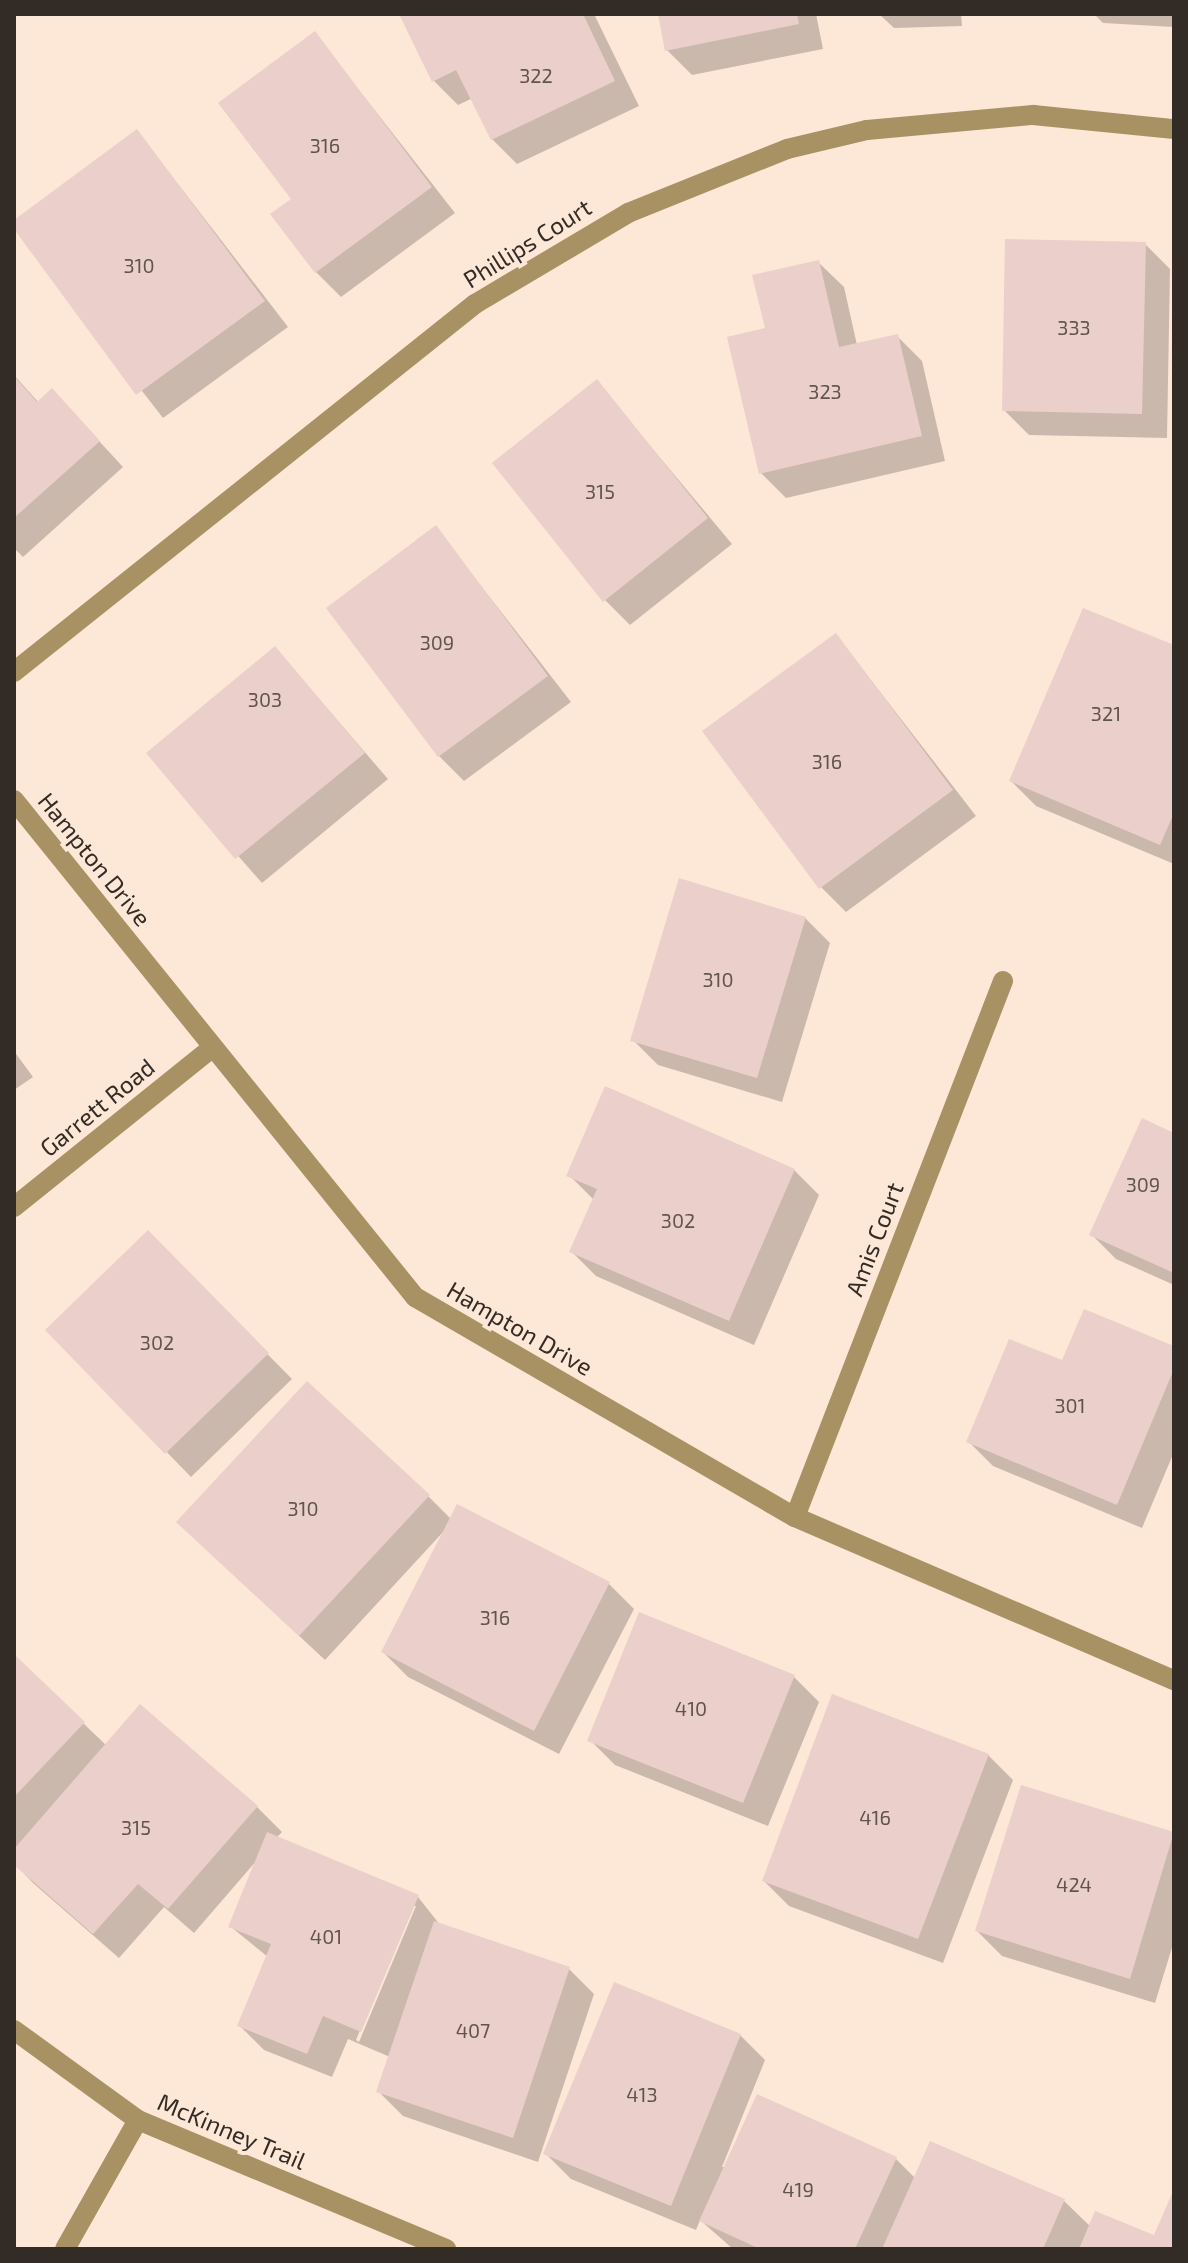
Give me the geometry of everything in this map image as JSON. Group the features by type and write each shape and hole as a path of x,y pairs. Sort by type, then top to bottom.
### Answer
{"street":[{"name":"Phillips Court","path":"14,672 475,304 641,207 787,149 947,118 1033,115 1174,129"},
{"name":"Hampton Drive","path":"14,800 415,1297 795,1517 1174,1680"},
{"name":"Amis Court","path":"795,1517 1003,981"},
{"name":"Garrett Road","path":"14,1207 213,1047"},
{"name":"McKinney Trail","path":"14,2030 138,2120 446,2249"},
{"path":"65,2249 138,2120"}],"building":[{"path":"399,14 583,14 615,81 491,140 456,70 432,82"},
{"path":"658,14 797,14 799,24 665,51"},
{"path":"315,31 432,187 315,273 270,214 291,199 218,103"},
{"path":"137,129 265,301 136,395 14,229 14,220"},
{"path":"1005,239 1146,242 1142,414 1002,411"},
{"path":"819,260 839,347 898,334 922,436 759,474 727,337 765,328 752,275"},
{"path":"14,376 37,402 52,388 100,441 14,518"},
{"path":"597,379 708,518 603,602 492,463"},
{"path":"436,525 548,676 438,757 326,608"},
{"path":"1083,608 1174,645 1174,813 1160,845 1009,781"},
{"path":"836,633 953,790 819,889 702,731"},
{"path":"275,646 365,753 235,859 146,753"},
{"path":"679,878 806,917 757,1078 630,1041"},
{"path":"605,1086 795,1169 729,1321 569,1252 597,1189 566,1176"},
{"path":"1142,1118 1174,1133 1174,1273 1089,1235"},
{"path":"148,1230 269,1353 165,1454 45,1330"},
{"path":"1084,1309 1174,1346 1174,1369 1117,1505 966,1442 1009,1339 1062,1360"},
{"path":"307,1381 430,1495 299,1636 176,1522"},
{"path":"457,1504 610,1582 534,1731 381,1652"},
{"path":"639,1612 795,1675 743,1803 587,1741"},
{"path":"14,1654 85,1722 14,1797"},
{"path":"832,1694 989,1754 918,1939 762,1881"},
{"path":"140,1704 258,1806 168,1909 138,1884 93,1934 14,1865 14,1849"},
{"path":"1021,1785 1174,1832 1130,1979 975,1931"},
{"path":"267,1832 419,1895 361,2032 323,2016 307,2054 237,2026 271,1944 228,1927"},
{"path":"434,1921 570,1967 513,2138 376,2092"},
{"path":"614,1982 741,2034 671,2206 543,2154"},
{"path":"757,2094 897,2157 855,2249 760,2249 699,2221"},
{"path":"930,2141 1065,2199 1043,2249 882,2249"},
{"path":"1174,2189 1174,2249 1079,2249 1095,2211 1154,2235"}]}
